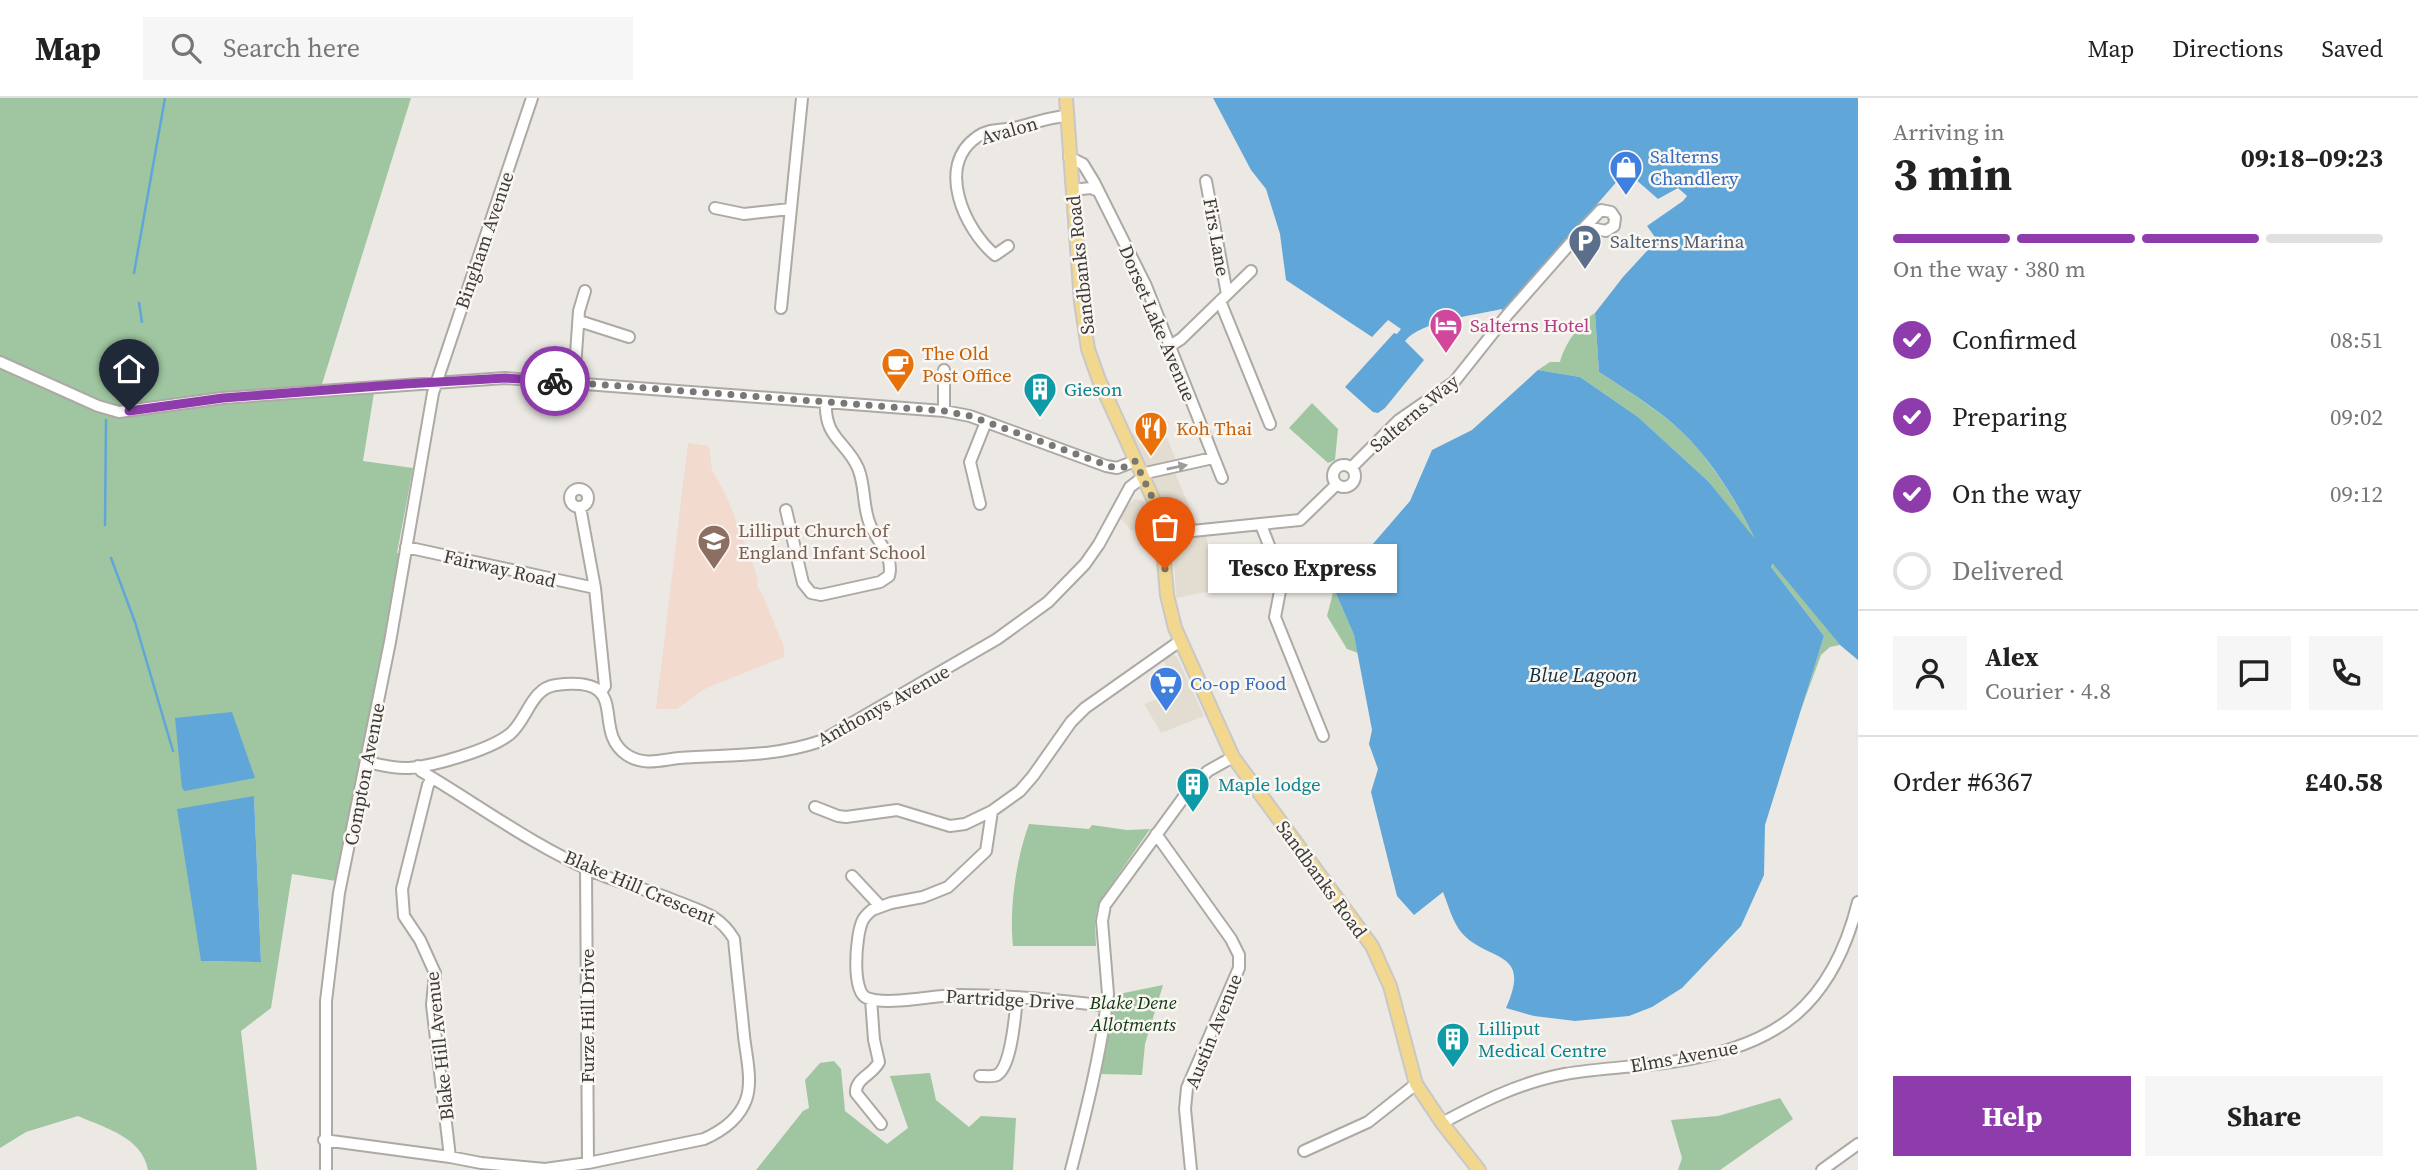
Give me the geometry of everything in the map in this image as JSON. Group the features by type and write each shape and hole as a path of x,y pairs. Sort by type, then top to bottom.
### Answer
{"main road":[{"name":"Sandbanks Road","path":"1066,98 1081,302 1088,349 1099,380 1157,508 1163,534 1167,594 1180,641 1233,757 1372,946 1390,986 1416,1084 1479,1170"}],"street":[{"name":"Bingham Avenue","path":"437,382 532,98"},
{"path":"781,308 802,98"},
{"name":"Avalon","path":"1009,246 995,255 974,233 962,211 957,172 963,153 971,142 983,134 1067,116"},
{"name":"Dorset Lake Avenue","path":"1069,157 1083,164 1146,286 1222,478"},
{"name":"Firs Lane","path":"1206,181 1223,297 1270,424"},
{"path":"1072,190 1097,190"},
{"path":"715,208 744,214 790,209"},
{"name":"Salterns Way","path":"1163,534 1300,520 1336,485 1333,476 1336,469 1344,465 1351,468 1399,420 1454,382 1508,313 1583,229"},
{"path":"1170,346 1251,271"},
{"path":"574,382 579,321 585,291"},
{"path":"579,321 629,337"},
{"path":"0,362 98,406 119,412 223,398 505,378 944,411 986,422 1112,467 1124,467 1135,461"},
{"path":"944,370 944,411"},
{"name":"Compton Avenue","path":"326,1170 326,1001 339,893 367,762 437,382"},
{"path":"786,510 803,583 811,593 821,595 880,582 889,576 889,559 865,510 858,468 829,428 826,402"},
{"path":"980,504 970,462 986,422"},
{"path":"1142,476 1213,458"},
{"name":"Anthonys Avenue","path":"580,507 595,588 605,686 601,692 607,701 611,727 618,745 626,755 644,761 750,756 801,748 821,741 987,646 1027,620 1048,603 1085,564 1130,487 1142,476"},
{"path":"1261,525 1278,568 1287,578 1281,586 1276,607 1278,627 1323,736"},
{"name":"Fairway Road","path":"406,547 595,588"},
{"path":"815,807 846,817 897,810 950,826 965,824 992,811 1020,791 1071,722 1085,708 1180,641"},
{"path":"367,762 398,767 418,766 501,739 516,727 540,692 552,685 584,685 601,692"},
{"path":"1071,1170 1107,1006 1102,921 1105,905 1198,780 1233,757"},
{"name":"Blake Hill Crescent","path":"324,1140 545,1170 691,1143 719,1133 737,1116 747,1098 749,1086 734,939 725,924 667,897 586,868 509,826 421,771 418,766"},
{"name":"Blake Hill Avenue","path":"432,778 402,889 404,916 420,940 435,973 432,1005 450,1157"},
{"path":"881,1125 856,1093 858,1082 874,1070 879,1062 874,1040 871,999 860,993 858,932 865,916 880,906 923,897 948,887 986,851 992,811"},
{"name":"Austin Avenue","path":"1156,834 1231,939 1240,959 1239,968 1187,1088 1185,1109 1191,1170"},
{"name":"Furze Hill Drive","path":"586,868 588,1163"},
{"path":"852,876 880,906"},
{"name":"Elms Avenue","path":"1442,1123 1503,1093 1551,1077 1689,1060 1737,1049 1757,1041 1802,1010 1824,982 1850,930 1858,902"},
{"name":"Partridge Drive","path":"871,999 957,995 1107,1006"},
{"path":"980,1076 994,1076 1003,1070 1014,1034 1017,998"},
{"path":"1304,1151 1368,1122 1416,1084"},
{"path":"1822,1170 1858,1144"}],"shaded area":[{"path":"1163,427 1180,471 1175,473 1197,525 1204,525 1215,580 1224,578 1226,588 1176,598 1173,538 1147,468 1131,435"},
{"name":"Lilliput Church of England Infant School","path":"688,443 709,446 712,470 726,495 758,578 757,585 784,647 784,657 703,690 677,709 656,709"},
{"path":"1135,499 1144,501 1152,517 1132,531 1120,518 1125,508"},
{"path":"1171,654 1177,657 1204,716 1161,733 1144,704 1177,691 1163,659"}],"green space":[{"path":"0,98 411,98 322,384 325,397 374,393 363,461 413,468 397,553 405,556 342,882 292,874 271,1008 241,1031 257,1170 148,1170 138,1149 121,1135 78,1116 26,1132 0,1148","holes":["254,796 261,962 202,961"]},
{"path":"1595,313 1599,372 1642,400 1694,444 1724,485 1758,544 1709,482 1638,417 1580,377 1538,370 1550,362 1560,362 1573,334"},
{"path":"1312,403 1338,429 1335,460 1328,463 1289,428"},
{"path":"1774,564 1840,645 1830,647 1821,655 1800,712 1824,636 1771,567"},
{"path":"1334,589 1354,635 1358,653 1347,649 1327,616"},
{"path":"1029,824 1089,829 1092,825 1127,830 1150,829 1102,898 1095,923 1096,946 1013,946 1015,885 1020,853"},
{"name":"Blake Dene Allotments","path":"1163,985 1145,1044 1142,1075 1101,1074 1114,995"},
{"path":"834,1061 841,1069 845,1111 887,1144 908,1128 890,1076 930,1073 936,1100 969,1127 981,1116 1016,1118 1013,1170 756,1170 803,1111 809,1108 805,1080 820,1063"},
{"path":"1780,1098 1793,1119 1720,1170 1678,1170 1682,1158 1671,1120 1718,1116"}],"water":[{"name":"Blue Lagoon","path":"1213,98 1858,98 1858,660 1840,645 1773,564 1771,567 1824,636 1765,825 1764,875 1741,926 1682,988 1652,1007 1629,1016 1575,1021 1534,1016 1506,1008 1513,989 1514,975 1510,966 1461,932 1443,892 1414,915 1397,896 1371,792 1378,769 1369,744 1372,730 1354,635 1334,589 1410,501 1432,450 1472,430 1538,370 1580,377 1638,417 1709,482 1755,539 1723,483 1704,456 1682,432 1642,400 1599,372 1595,313 1657,240 1647,226 1687,196 1678,188 1658,199 1626,171 1504,311 1501,309 1464,316 1412,334 1405,341 1424,360 1385,408 1378,413 1373,412 1345,387 1394,333 1397,334 1401,329 1388,320 1372,337 1286,280 1280,234 1266,189 1251,170"},
{"path":"232,712 255,778 185,791 182,788 175,718"},
{"path":"254,796 261,962 201,961 177,809"}],"waterway":[{"path":"134,273 165,98"},
{"path":"139,303 142,322"},
{"path":"105,525 106,420"},
{"path":"111,558 135,622 173,751"}],"way so far":[{"path":"555,381 959,413 1106,466 1124,467 1135,461 1160,514 1165,569"}],"place":[{"name":"Salterns Chandlery","path":"1626,197"},
{"name":"Salterns Marina","path":"1585,271"},
{"name":"Salterns Hotel","path":"1446,355"},
{"name":"The Old Post Office","path":"898,394"},
{"name":"Gieson","path":"1040,419"},
{"name":"Koh Thai","path":"1151,458"},
{"name":"Tesco Express","path":"1165,569"},
{"name":"Lilliput Church of England Infant School","path":"714,571"},
{"name":"Co-op Food","path":"1166,713"},
{"name":"Maple lodge","path":"1193,814"},
{"name":"Lilliput Medical Centre","path":"1453,1069"}],"route":[{"path":"129,411 223,398 405,384 505,378 555,381"}]}
